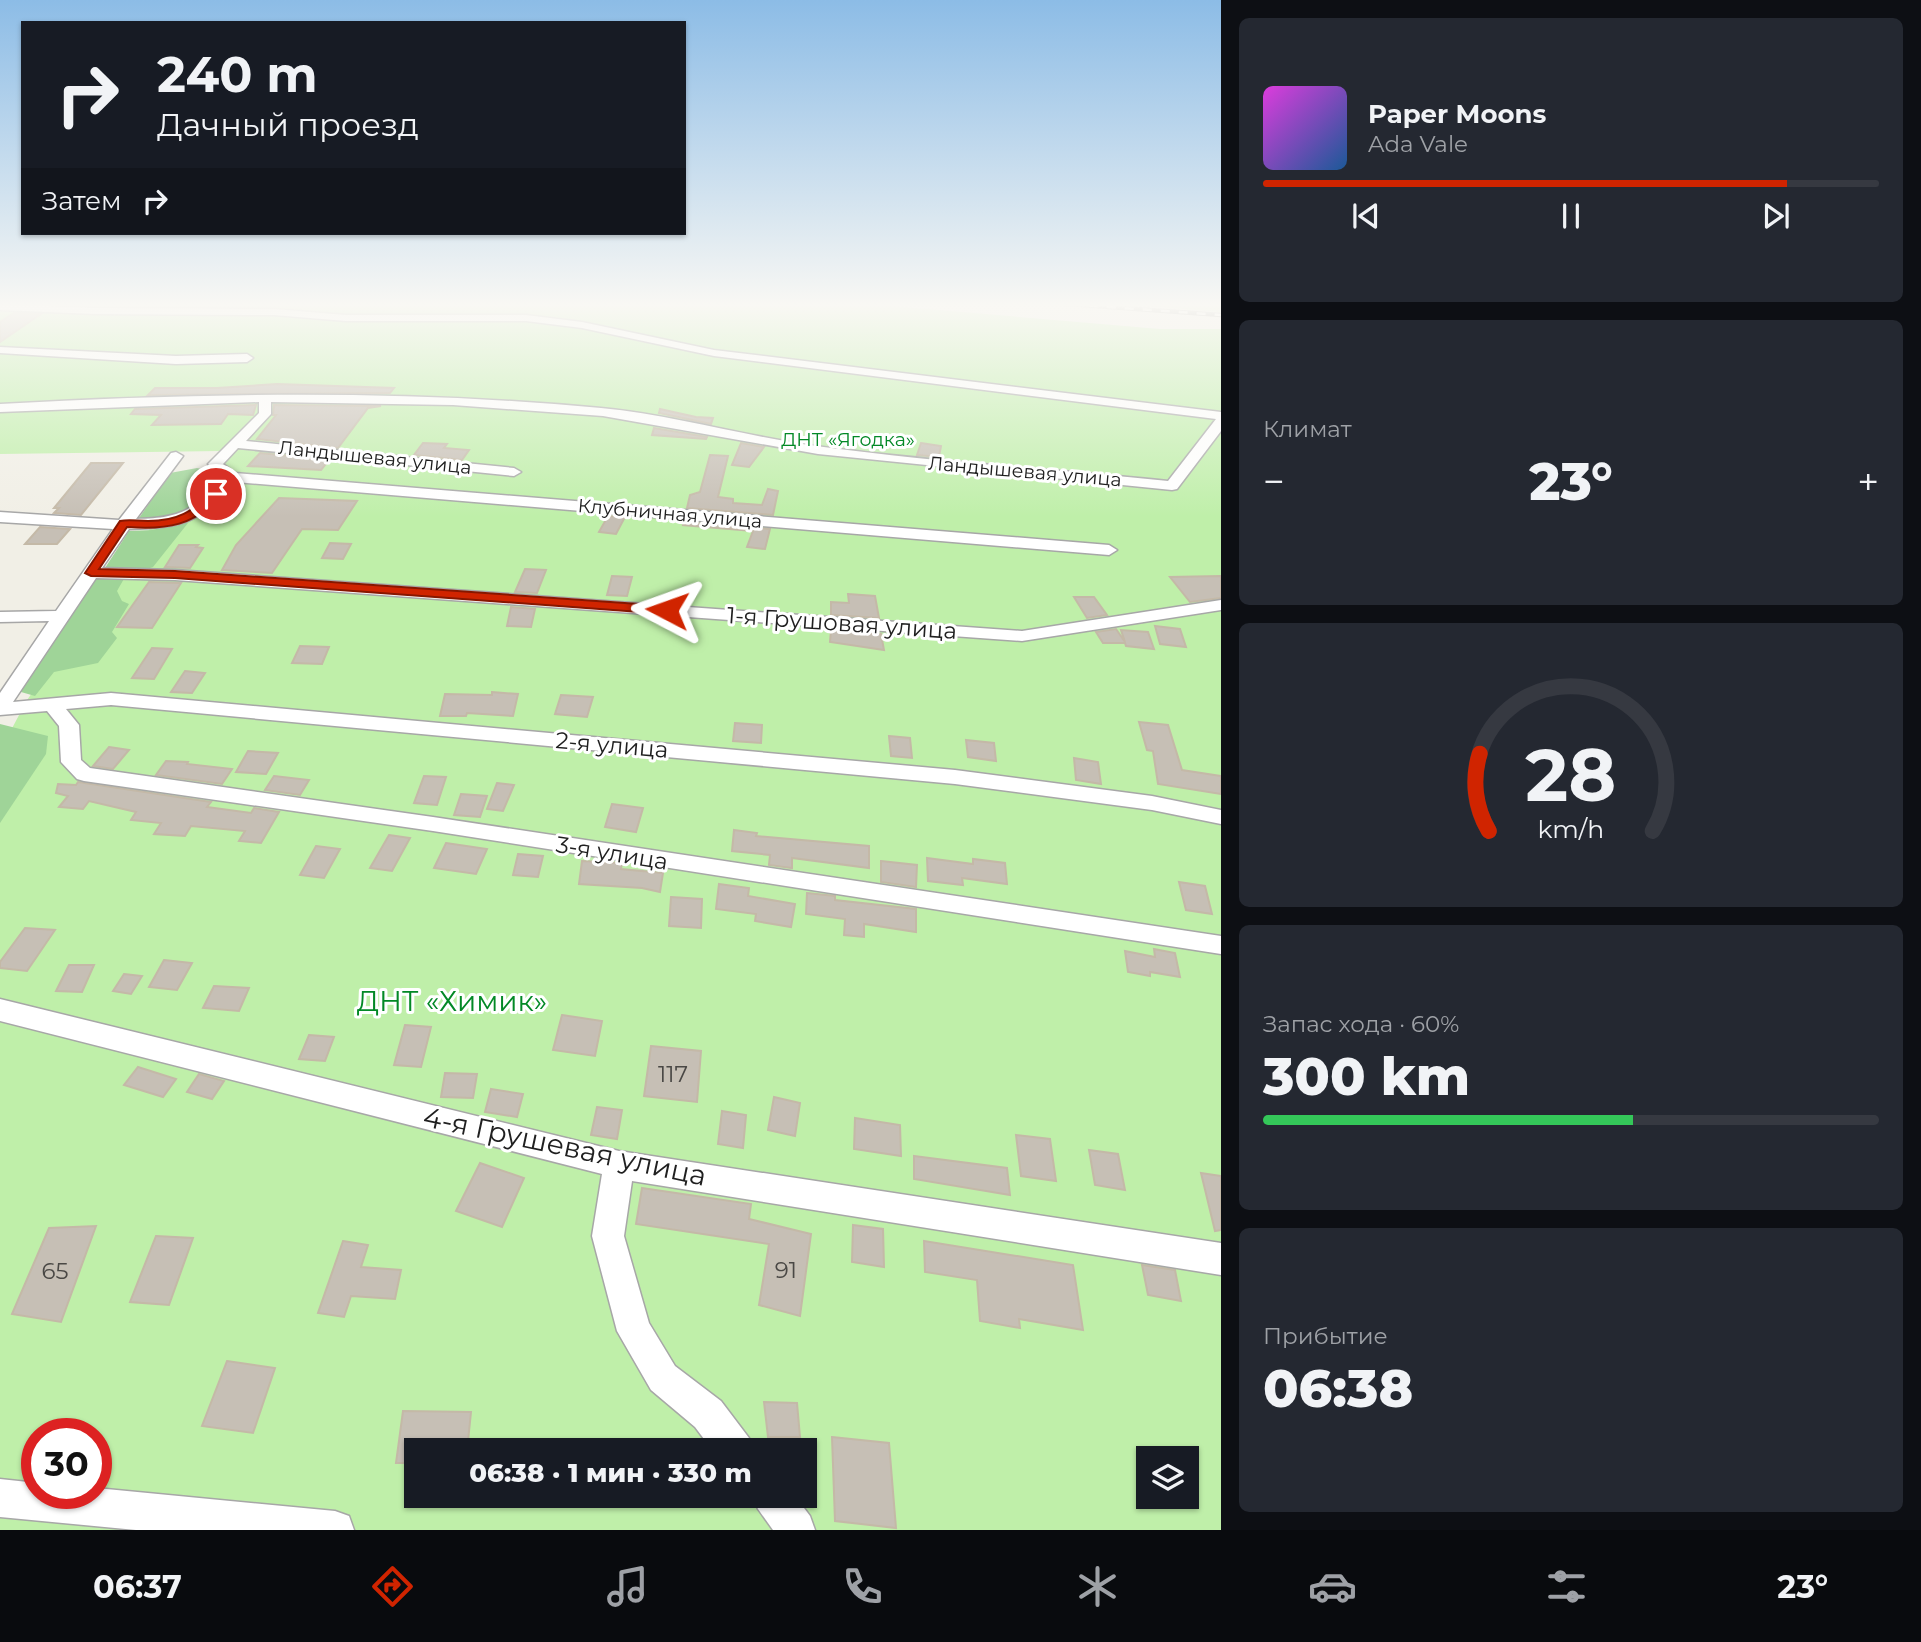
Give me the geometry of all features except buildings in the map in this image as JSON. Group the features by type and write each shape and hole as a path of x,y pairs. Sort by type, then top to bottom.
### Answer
{"street":[{"path":"886,374 1221,416"},
{"path":"0,517 150,525 185,519 201,510 231,477 215,464 265,414 265,398"},
{"name":"Ландышевая улица","path":"0,408 163,399 265,398 368,399 604,412 689,423 816,450 1172,485 1221,422"},
{"name":"Ландышевая улица","path":"236,444 514,472"},
{"path":"0,708 124,523 176,456"},
{"name":"Клубничная улица","path":"231,477 1109,550"},
{"name":"1-я Грушовая улица","path":"91,573 175,575 1022,636 1221,605"},
{"path":"0,617 61,616"},
{"name":"2-я улица","path":"0,708 111,699 955,777 1152,803 1221,817"},
{"name":"3-я улица","path":"52,704 69,725 71,762 84,774 433,824 1221,945"},
{"name":"4-я Грушевая улица","path":"0,1010 620,1165 1221,1259"},
{"path":"620,1165 608,1236 635,1331 663,1378 708,1413 726,1438"},
{"path":"0,1498 335,1530"},
{"path":"780,1508 796,1530"}],"green space":[{"name":"ДНТ «Химик»","path":"0,374 1221,374 1221,1530 0,1530 0,751 27,700 152,526 221,451 0,454"},
{"path":"197,468 206,470 214,482 192,507 172,516 139,518 170,473"},
{"path":"188,523 153,567 144,570 105,568 129,531 153,530"},
{"path":"125,577 117,591 122,601 129,604 112,632 117,638 98,663 54,672 35,696 14,690 93,579"},
{"path":"0,724 48,736 46,754 0,823"}],"route":[{"path":"216,494 201,510 185,519 150,525 124,523 91,573 175,575 667,610"}],"park label":[{"name":"ДНТ «Ягодка»","path":"848,439"}]}
